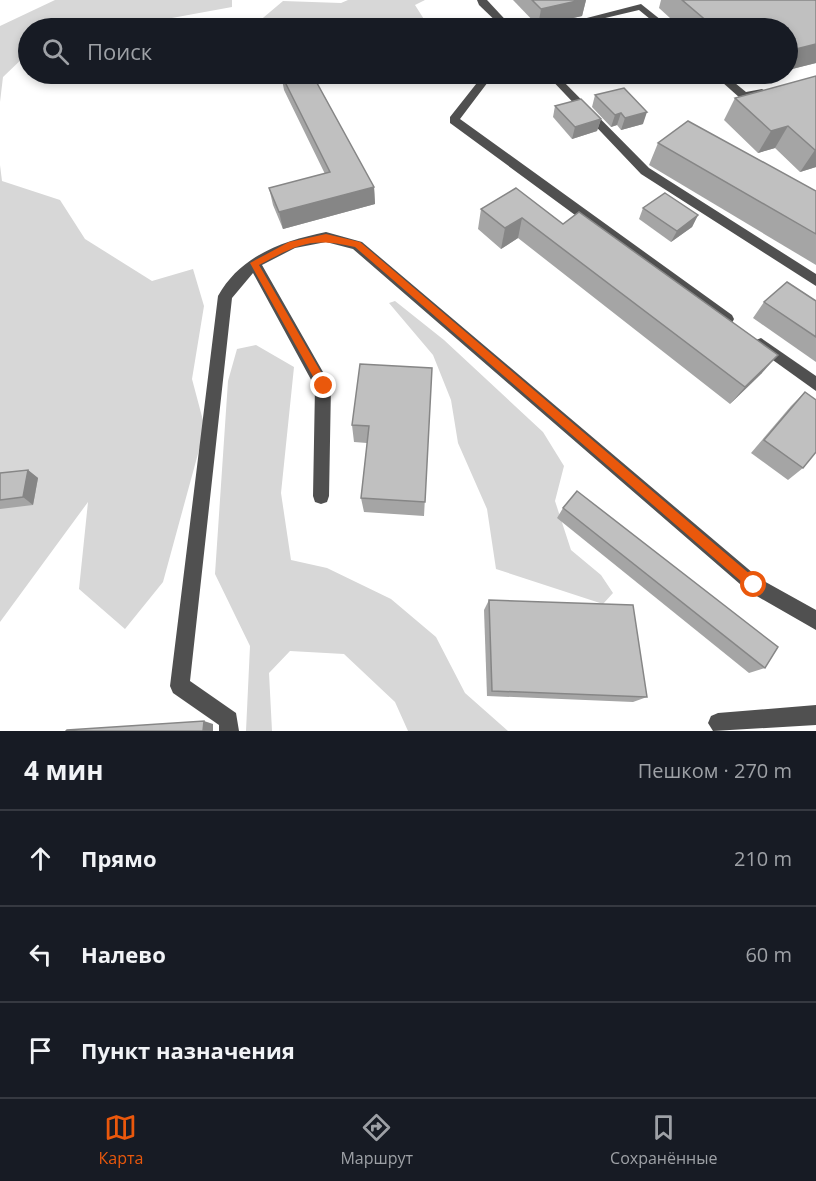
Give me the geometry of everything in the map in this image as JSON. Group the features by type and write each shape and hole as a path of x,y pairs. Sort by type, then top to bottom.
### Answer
{"lane":[{"path":"482,0 482,3 497,18"},
{"path":"595,18 641,7 654,18"},
{"path":"481,84 454,120 816,384"},
{"path":"561,84 645,171 816,281"},
{"path":"729,84 744,96 775,89"},
{"path":"229,731 229,720 180,686 225,296 254,263 292,244 326,237 357,245 754,585 816,621"},
{"path":"254,263 324,386 321,496"},
{"path":"718,723 816,715"}],"shaded area":[{"path":"55,0 232,0 232,7 172,18 18,18 18,63 3,77 0,102 0,26"},
{"path":"348,0 425,0 415,5 423,18 263,18 283,1 341,3"},
{"path":"0,165 2,181 60,200 85,239 152,281 193,269 204,306 192,379 205,428 163,582 125,629 79,589 88,502 0,622"},
{"path":"395,301 444,340 543,432 564,466 555,501 571,550 601,575 613,593 603,604 496,569 487,509 458,443 451,400 433,355 389,303"},
{"path":"256,345 294,367 281,493 291,560 327,568 391,599 436,637 465,693 508,731 408,731 395,702 344,654 290,651 269,673 272,731 246,731 250,646 215,574 228,381 237,349"}],"building":[{"path":"532,0 581,0 541,9"},
{"path":"682,0 815,0 816,44 798,48 798,18 703,18"},
{"path":"816,76 815,150 788,126 771,131 735,98 787,84 798,84 798,81"},
{"path":"286,84 317,84 374,187 279,212 269,188 330,172"},
{"path":"624,88 647,112 625,118 621,113 615,115 595,95"},
{"path":"581,99 601,119 575,127 555,106"},
{"path":"688,121 816,191 816,234 658,143"},
{"path":"516,188 563,224 579,212 778,355 745,387 522,218 505,228 481,209"},
{"path":"665,193 698,215 677,231 643,208"},
{"path":"787,282 816,301 816,337 764,302"},
{"path":"360,364 432,368 425,502 361,498 369,426 352,425"},
{"path":"805,392 816,400 816,452 803,468 764,440"},
{"path":"28,470 23,497 0,500 0,473"},
{"path":"577,491 778,647 765,668 563,508"},
{"path":"489,600 633,605 647,697 492,691"},
{"path":"204,721 203,731 66,731 67,730"}],"route":[{"path":"324,386 254,263 292,244 326,237 357,245 754,585"}]}
